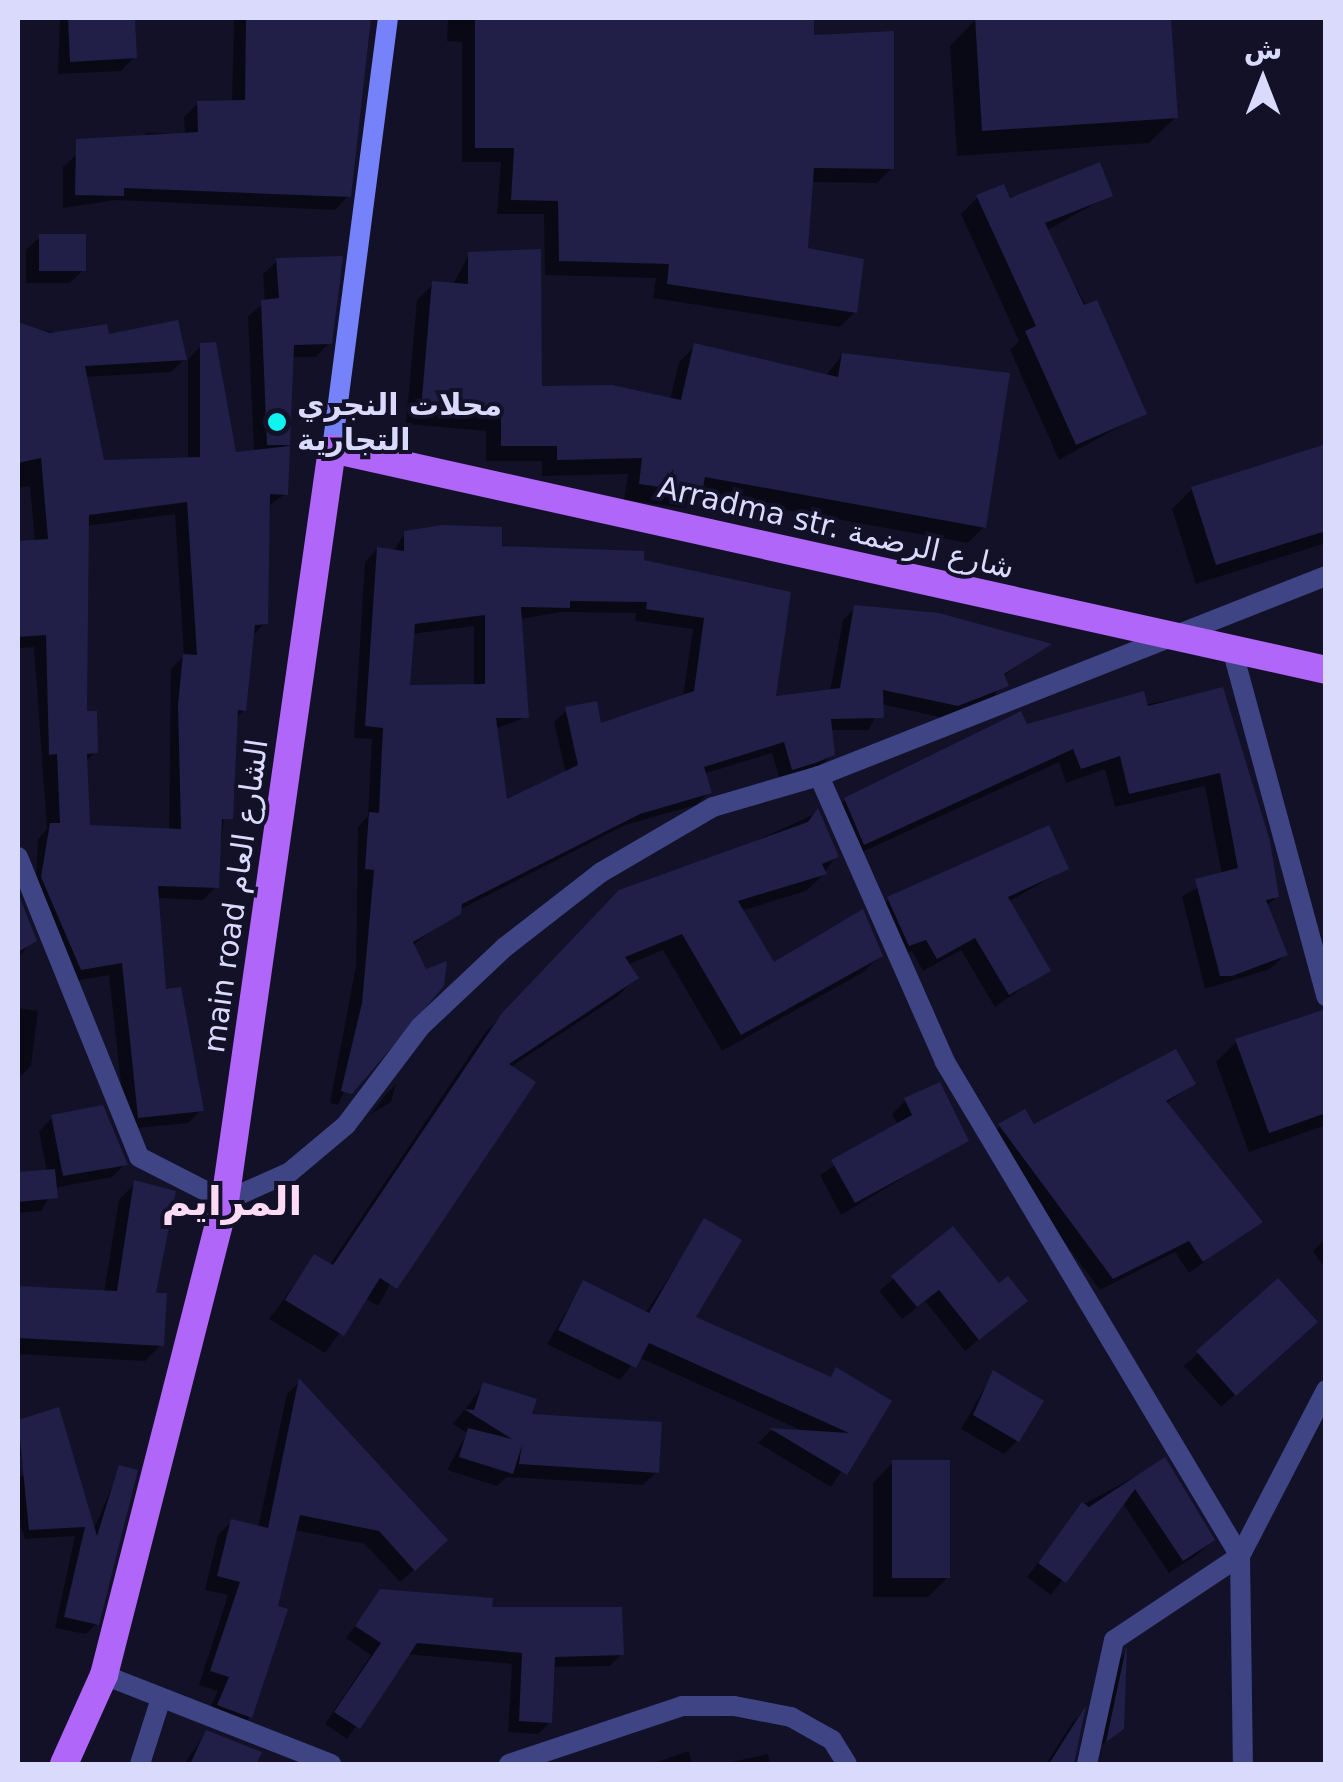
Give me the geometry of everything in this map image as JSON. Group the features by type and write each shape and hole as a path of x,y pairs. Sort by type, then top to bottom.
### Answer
{"main road":[{"name":"main road الشارع العام","path":"64,1764 104,1675 225,1201 332,449 388,18"},
{"name":"Arradma str. شارع الرضمة","path":"332,449 1326,670"}],"street":[{"path":"18,857 139,1157 225,1201 290,1172 346,1125 420,1028 600,872 713,808 819,776 1326,576"},
{"path":"1232,649 1326,996"},
{"path":"819,776 945,1062 1240,1556"},
{"path":"1243,1764 1240,1556 1326,1390"},
{"path":"1086,1764 1114,1640 1240,1556"},
{"path":"104,1675 331,1764"},
{"path":"140,1764 161,1698"},
{"path":"509,1764 682,1706 734,1706 790,1716 832,1740 847,1764"}],"building":[{"path":"68,18 135,18 137,58 70,62"},
{"path":"246,18 371,18 351,197 124,188 124,196 75,195 76,139 198,132 197,101 245,100"},
{"path":"475,18 814,18 814,35 894,31 894,169 814,168 808,248 864,259 857,313 667,284 669,264 559,261 558,201 511,200 514,148 475,148"},
{"path":"975,18 1171,18 1178,118 982,131"},
{"path":"1100,162 1113,196 1045,223 1084,305 1097,300 1147,414 1076,445 1025,331 1036,326 976,195 1004,184 1010,198"},
{"path":"39,234 86,234 86,271 39,271"},
{"path":"541,249 542,386 612,385 681,400 694,343 838,377 842,353 1010,373 986,528 705,477 702,493 639,484 642,458 557,460 557,446 501,446 501,416 421,409 432,281 468,284 468,252"},
{"path":"343,256 332,344 294,345 290,445 267,445 261,300 279,298 276,258"},
{"path":"178,320 187,360 85,366 104,460 200,457 200,343 216,342 236,452 290,446 288,495 270,494 268,624 255,625 246,711 238,710 233,819 222,819 219,888 158,886 166,989 181,987 204,1111 138,1118 122,963 81,970 41,877 50,823 60,823 57,754 49,755 46,635 18,637 18,541 48,539 41,458 18,463 18,322 50,333 107,324 109,334","holes":["187,502 197,655 183,654 178,705 181,829 90,825 87,754 98,753 97,711 87,711 89,515"]},
{"path":"1326,444 1326,531 1216,565 1191,487"},
{"path":"443,525 502,527 502,546 644,551 644,560 791,592 776,696 840,688 854,605 939,613 1052,644 1004,674 1009,686 958,706 883,690 884,718 831,719 835,755 815,763 792,770 784,742 704,767 712,793 640,814 462,904 461,914 413,942 426,969 447,961 444,986 352,1094 341,1091 362,1003 374,870 365,869 369,812 379,813 383,728 365,726 377,547 404,551 404,531","holes":["570,601 647,602 646,609 704,618 694,691 601,723 597,701 565,707 578,765 507,799 496,718 529,718 521,607 570,608","485,615 485,684 410,685 415,624"]},
{"path":"1223,687 1270,841 1279,897 1266,900 1288,955 1232,976 1220,976 1195,879 1238,868 1220,773 1129,794 1120,756 1081,769 1073,749 864,845 844,798 1021,711 1027,724 1144,691 1148,706"},
{"path":"818,808 839,857 822,864 827,874 738,901 774,962 863,909 883,956 741,1035 682,934 625,957 639,978 509,1064 536,1082 397,1289 380,1278 344,1336 285,1300 314,1254 333,1265 502,1013 619,890 808,822"},
{"path":"1049,825 1069,869 1008,897 1051,971 1009,995 975,938 937,959 926,940 909,946 887,897"},
{"path":"18,893 37,941 18,952"},
{"path":"1326,1009 1326,1113 1269,1133 1235,1039"},
{"path":"1176,1049 1196,1084 1166,1101 1263,1222 1203,1262 1189,1241 1113,1279 998,1124 1025,1109 1034,1124"},
{"path":"940,1082 969,1141 855,1203 831,1160 912,1115 904,1098"},
{"path":"103,1105 128,1165 63,1176 51,1115"},
{"path":"55,1169 58,1198 18,1202 18,1172"},
{"path":"134,1180 176,1191 156,1293 167,1293 164,1346 18,1338 18,1286 117,1291"},
{"path":"704,1218 742,1240 696,1317 831,1377 836,1367 892,1401 847,1475 769,1428 849,1433 649,1343 636,1368 558,1330 583,1280 649,1313"},
{"path":"953,1226 999,1283 1008,1276 1028,1301 979,1340 939,1290 917,1307 891,1276"},
{"path":"1278,1278 1318,1322 1236,1396 1196,1351"},
{"path":"993,1370 1044,1401 1019,1442 973,1415"},
{"path":"299,1378 448,1540 415,1571 379,1531 300,1515 278,1606 288,1609 252,1718 217,1705 229,1677 210,1671 240,1582 217,1576 231,1519 268,1528"},
{"path":"483,1382 537,1399 532,1414 662,1422 659,1473 519,1464 522,1445 513,1474 459,1457 468,1428 512,1439 464,1409 474,1410"},
{"path":"59,1407 97,1536 119,1465 138,1470 99,1625 64,1617 85,1527 29,1530 18,1420"},
{"path":"1165,1457 1215,1540 1183,1561 1135,1489 1066,1583 1038,1563 1082,1502 1089,1507"},
{"path":"892,1460 950,1460 950,1578 892,1578"},
{"path":"380,1589 493,1598 492,1607 622,1607 624,1655 555,1657 552,1723 519,1721 522,1653 417,1643 360,1729 334,1712 381,1643 355,1626"},
{"path":"1126,1648 1124,1729 1106,1742"},
{"path":"1086,1706 1074,1764 1049,1764 1071,1729"},
{"path":"206,1730 262,1752 256,1764 190,1764"}],"place":[{"name":"محلات النجري التجارية","path":"277,422"}],"district":[{"name":"المرايم","path":"232,1201"}]}
